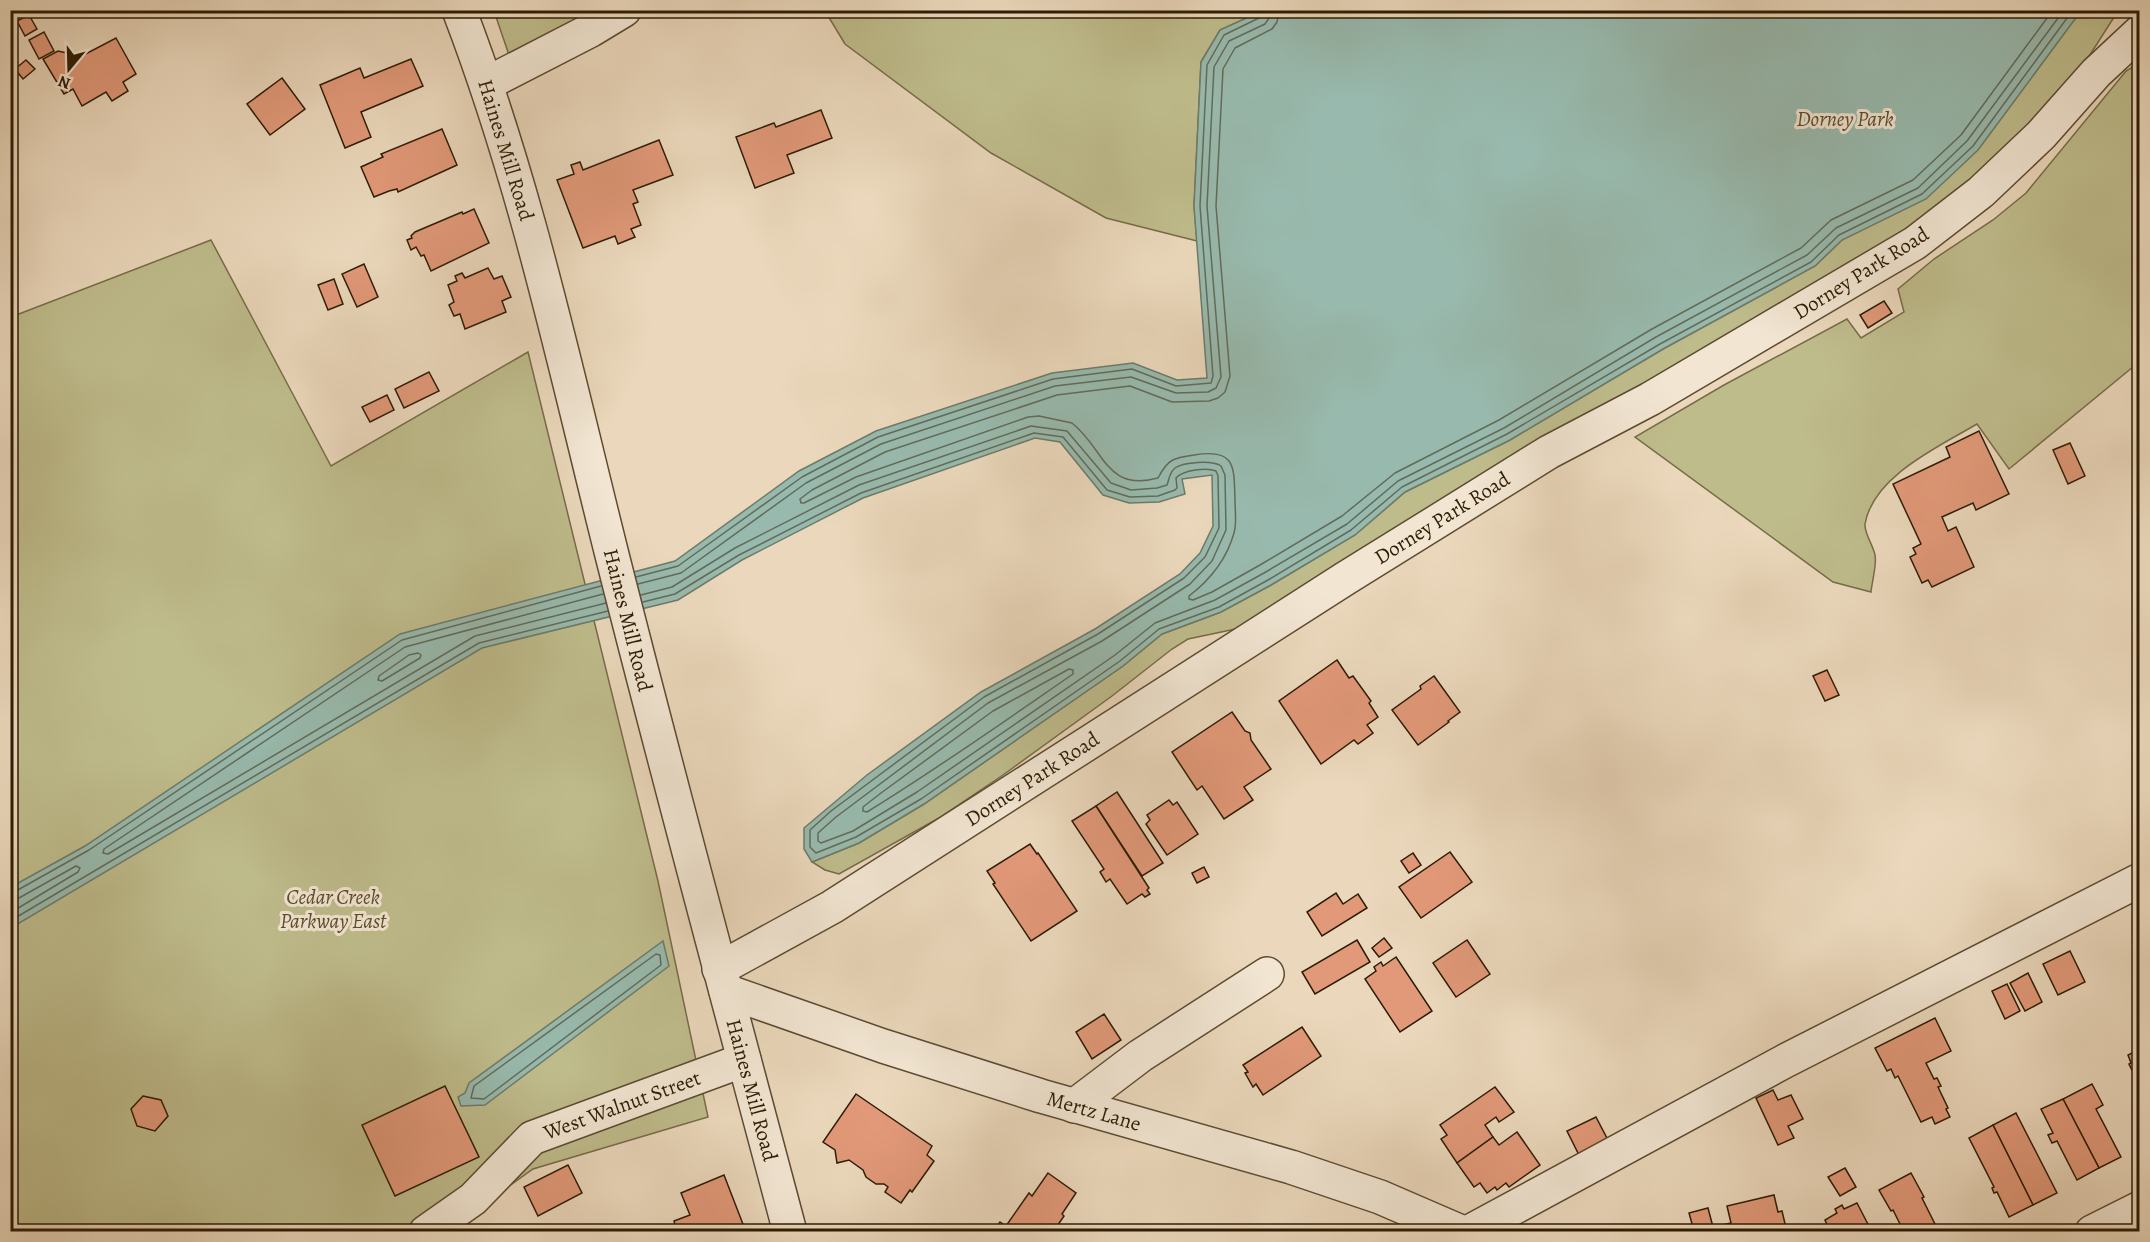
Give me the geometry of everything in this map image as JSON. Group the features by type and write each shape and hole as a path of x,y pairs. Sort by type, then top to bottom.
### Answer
{"street":[{"name":"Haines Mill Road","path":"459,10 486,84 524,206 572,387 677,814 790,1232"},
{"path":"486,84 591,30 624,10"},
{"name":"Dorney Park Road","path":"723,980 832,907 1346,578 1549,452 1650,399 1915,243 1981,192 2042,135 2096,73 2139,34"},
{"path":"1469,1232 1785,1061 2139,880"},
{"path":"1074,1106 1140,1056 1267,974"},
{"name":"Mertz Lane","path":"723,980 883,1046 1074,1106 1291,1167 1380,1197 1461,1232"},
{"name":"West Walnut Street","path":"426,1232 473,1199 532,1138 744,1060"},
{"path":"2092,1232 2139,1208"}],"green space":[{"path":"494,11 614,11 509,55"},
{"path":"825,11 1262,11 1220,30 1201,62 1194,206 1197,241 1106,218 991,153 845,44"},
{"name":"Dorney Park","path":"1414,11 2118,11 2072,83 2002,154 1985,166 1943,207 1245,627 1188,639 1003,775 939,818 839,874 825,870 812,862 859,843 924,804 1123,666 1162,634 1221,612 1271,585 1355,535 1405,492 1510,440 1663,349 1815,266 1842,240"},
{"path":"2139,63 2139,362 2009,469 1977,424 1927,453 1894,477 1871,507 1865,524 1875,559 1871,592 1833,582 1635,437 1724,385 1847,319 1861,338 1904,312 1898,289 1934,259 1993,220 2026,193 2126,71"},
{"name":"Cedar Creek Parkway East","path":"211,240 331,466 528,352 658,881 708,1117 533,1169 446,1231 11,1232 11,317"}],"water":[{"path":"1262,11 2081,11 1978,150 1926,199 1842,240 1815,266 1663,349 1510,440 1405,492 1355,535 1271,585 1221,612 1162,634 1123,666 924,804 859,843 812,862 804,849 804,828 867,775 981,692 1095,629 1180,574 1200,553 1213,526 1212,475 1182,479 1185,494 1159,502 1129,503 1103,495 1060,442 1035,438 863,498 742,560 678,600 482,648 11,928 11,887 85,846 400,634 675,561 799,471 876,431 1052,373 1133,363 1177,380 1207,378 1194,206 1201,62 1220,30"},
{"path":"663,941 669,966 485,1105 461,1106 458,1097 465,1093 469,1083"}],"building":[{"path":"29,15 37,29 25,36 17,21"},
{"path":"44,32 54,51 39,59 29,40"},
{"path":"116,38 136,74 123,82 128,91 112,101 106,92 82,106 73,89 64,94 43,59 58,51 76,55 78,58"},
{"path":"411,59 423,86 361,112 371,137 345,148 320,85 360,68 364,78"},
{"path":"26,60 35,69 23,79 15,69"},
{"path":"282,78 305,109 270,135 247,104"},
{"path":"821,110 832,138 787,155 794,173 755,188 736,137 774,123 776,127"},
{"path":"442,129 457,165 398,192 397,189 374,197 361,167 383,157 381,154"},
{"path":"659,140 673,175 633,190 638,202 633,204 641,225 631,229 635,237 618,244 615,236 583,248 557,180 574,174 571,165 580,162 583,170"},
{"path":"474,209 489,243 431,271 424,255 421,256 416,247 411,250 407,240 412,238 415,232"},
{"path":"364,264 378,297 357,307 342,274"},
{"path":"488,268 494,279 502,276 511,297 502,301 506,312 465,329 460,314 454,316 449,305 454,302 448,285 457,281 455,276 462,273 465,278"},
{"path":"334,279 343,304 328,310 318,285"},
{"path":"1884,301 1892,313 1868,328 1860,315"},
{"path":"429,372 439,391 404,408 395,389"},
{"path":"387,395 394,410 370,422 362,407"},
{"path":"1979,431 2009,494 1976,510 1973,503 1942,517 1948,531 1956,527 1974,567 1932,587 1928,580 1922,583 1910,557 1916,554 1913,548 1921,544 1893,484 1950,457 1946,447"},
{"path":"2070,443 2085,476 2068,484 2053,450"},
{"path":"1337,660 1349,678 1353,676 1371,701 1369,703 1378,717 1367,725 1373,733 1358,744 1354,740 1321,764 1279,701"},
{"path":"1827,670 1839,695 1825,701 1813,676"},
{"path":"1434,676 1460,712 1418,745 1392,710 1421,689 1420,686"},
{"path":"1232,712 1245,731 1250,733 1251,740 1271,769 1244,787 1253,800 1224,819 1202,786 1197,790 1172,752"},
{"path":"1117,792 1163,863 1142,876 1096,806"},
{"path":"1169,800 1173,805 1177,802 1198,834 1167,855 1146,824 1150,820 1147,815"},
{"path":"1096,806 1149,888 1147,890 1150,894 1145,897 1142,894 1127,904 1110,879 1106,882 1100,872 1104,869 1072,821"},
{"path":"1030,844 1077,911 1031,941 993,884 995,883 987,871"},
{"path":"1450,852 1472,882 1421,918 1399,887"},
{"path":"1413,853 1421,865 1409,873 1401,861"},
{"path":"1204,867 1209,877 1197,883 1192,873"},
{"path":"1336,893 1343,904 1358,894 1367,908 1322,936 1307,912"},
{"path":"1384,938 1392,948 1379,957 1372,948"},
{"path":"1357,940 1370,962 1315,994 1302,972"},
{"path":"1467,940 1490,974 1456,997 1433,963"},
{"path":"2070,951 2085,982 2058,995 2043,964"},
{"path":"1396,957 1432,1011 1400,1032 1365,979 1376,971 1374,967 1381,962 1383,966"},
{"path":"2028,973 2042,1002 2025,1011 2010,983"},
{"path":"2007,984 2020,1011 2005,1019 1992,991"},
{"path":"1104,1014 1121,1040 1092,1059 1076,1032"},
{"path":"1935,1018 1951,1051 1926,1063 1934,1079 1937,1078 1941,1086 1938,1087 1950,1117 1935,1124 1932,1117 1921,1122 1898,1076 1895,1078 1891,1069 1887,1071 1875,1048"},
{"path":"1302,1027 1321,1056 1263,1095 1256,1084 1253,1087 1243,1065"},
{"path":"2140,1049 2140,1087 2129,1064 2131,1063 2128,1055"},
{"path":"2092,1084 2103,1105 2096,1109 2121,1157 2099,1168 2063,1099"},
{"path":"445,1086 479,1157 395,1196 362,1125"},
{"path":"1495,1087 1514,1112 1499,1122 1496,1117 1485,1125 1493,1137 1457,1163 1441,1139 1447,1135 1440,1125"},
{"path":"1773,1090 1778,1100 1791,1095 1803,1119 1788,1126 1794,1138 1778,1145 1756,1098"},
{"path":"856,1094 932,1146 927,1155 934,1161 912,1192 910,1190 901,1203 885,1192 888,1187 884,1184 876,1184 866,1177 863,1170 849,1160 837,1163 835,1150 823,1142"},
{"path":"143,1096 161,1100 168,1116 155,1131 137,1126 131,1109"},
{"path":"2063,1099 2099,1168 2077,1180 2057,1141 2052,1143 2048,1135 2053,1133 2041,1109"},
{"path":"2016,1113 2057,1193 2033,1205 1993,1125"},
{"path":"1596,1117 1610,1144 1581,1159 1567,1131"},
{"path":"1993,1125 2033,1205 2009,1217 1997,1192 1994,1193 1992,1188 1994,1187 1969,1138"},
{"path":"1517,1132 1540,1165 1509,1187 1506,1183 1497,1190 1495,1187 1487,1193 1480,1183 1474,1187 1457,1163 1493,1137 1499,1145"},
{"path":"568,1165 582,1193 538,1216 524,1187"},
{"path":"1845,1168 1856,1187 1840,1196 1828,1177"},
{"path":"1048,1173 1076,1193 1053,1232 989,1232 991,1229 994,1230 1000,1222 1006,1226 1029,1193 1032,1196"},
{"path":"1911,1173 1939,1232 1904,1232 1893,1210 1891,1211 1879,1190"},
{"path":"724,1175 746,1232 670,1232 668,1228 675,1225 674,1221 690,1215 681,1193"},
{"path":"1774,1195 1778,1212 1782,1211 1787,1232 1692,1232 1694,1231 1689,1213 1708,1208 1713,1227 1731,1223 1727,1206"},
{"path":"1857,1203 1872,1232 1830,1232 1825,1220 1837,1213 1835,1209 1842,1205 1844,1209"}]}
